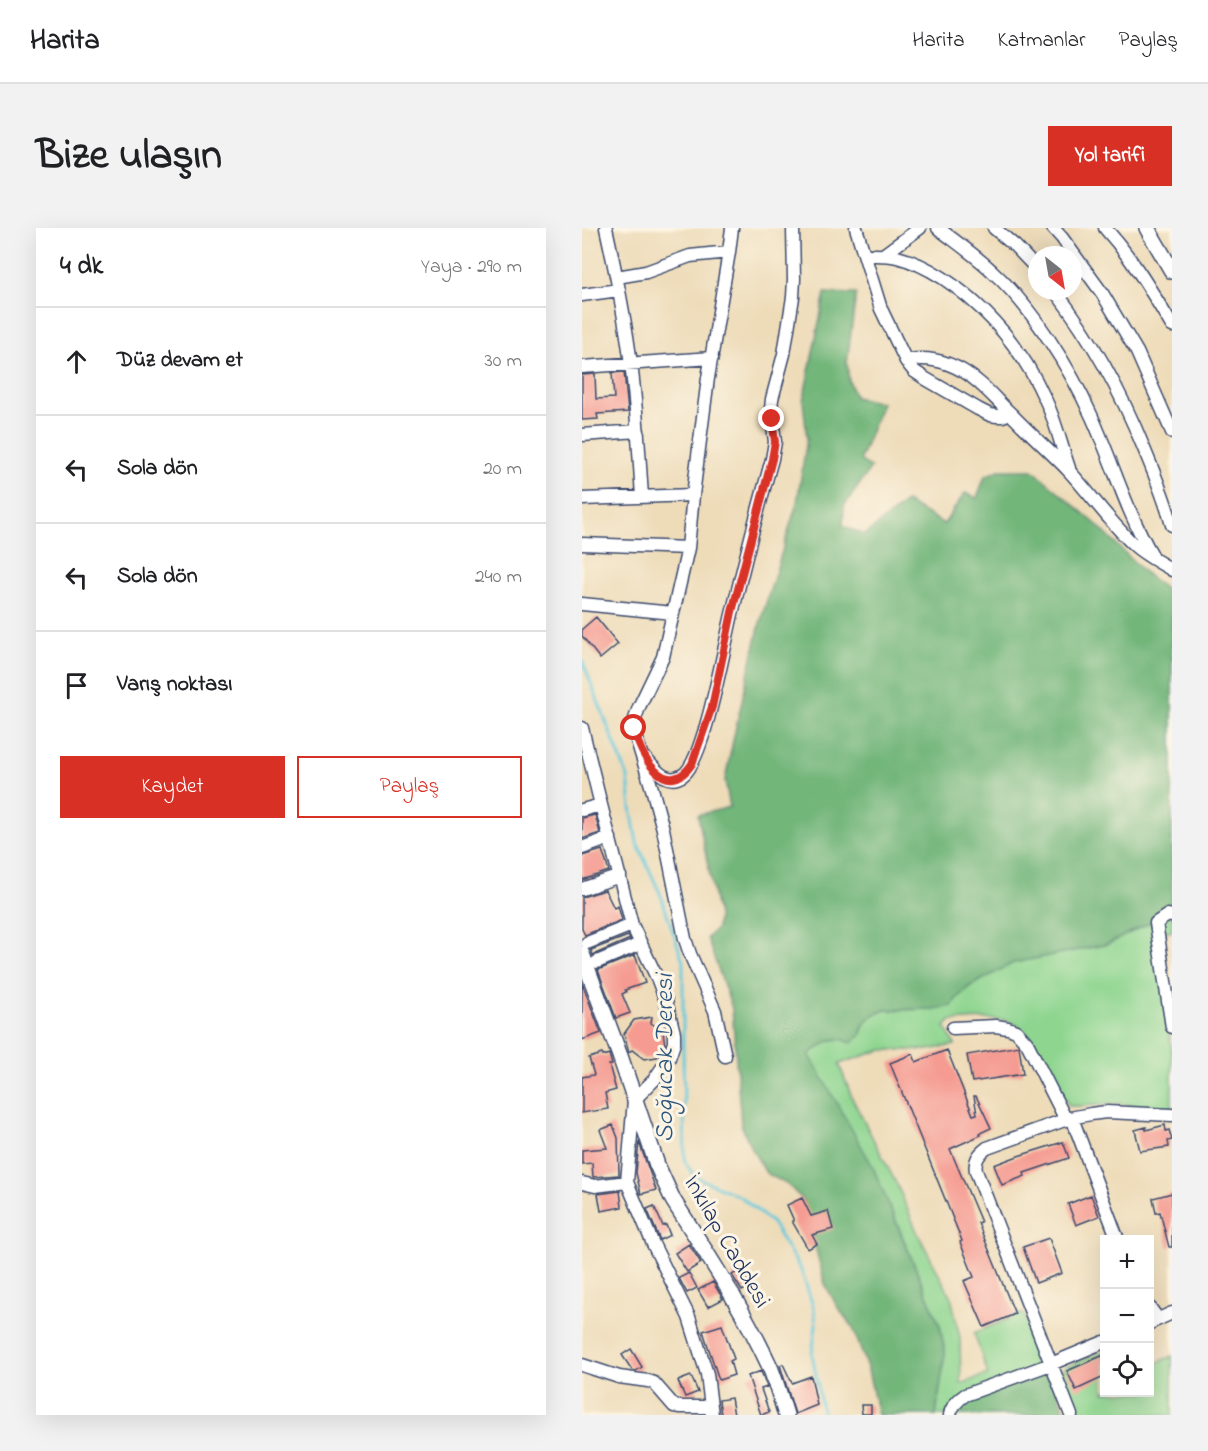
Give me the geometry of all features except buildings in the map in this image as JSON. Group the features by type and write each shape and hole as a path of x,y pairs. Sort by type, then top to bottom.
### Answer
{"street":[{"path":"606,228 631,364 642,496"},
{"path":"725,1056 715,1011 685,939 663,829 635,734 634,722 663,657 688,548 693,495 732,228"},
{"path":"643,755 663,777 682,776 692,764 712,707 732,612 775,442 771,409 784,354 793,297 793,228"},
{"path":"856,228 888,327 906,361 914,371 978,410 997,416 1010,413"},
{"path":"883,255 920,228"},
{"path":"938,228 1003,282 1030,314 1057,353 1089,409 1134,523 1154,559"},
{"path":"994,228 1028,260"},
{"path":"1053,228 1118,318 1146,369 1172,432"},
{"path":"1105,228 1153,292 1172,326"},
{"path":"1147,228 1172,271"},
{"path":"582,294 618,284 690,256 729,252"},
{"path":"865,255 895,256 936,274 966,295 992,318 1003,330 1031,372 1046,401 1070,472"},
{"path":"1061,300 1084,332 1122,399 1149,459 1172,525"},
{"path":"582,367 712,358"},
{"path":"906,361 916,358 936,360 976,379 1070,472 1135,546 1172,570"},
{"path":"582,435 638,432"},
{"path":"582,499 693,495"},
{"path":"582,544 688,548"},
{"path":"582,604 673,613"},
{"path":"582,729 586,765 601,805 632,925 658,980 674,1034 669,1059 634,1100 627,1182 653,1244 689,1317 707,1374 712,1411 674,1406 654,1383 619,1377 582,1365"},
{"path":"582,810 601,805"},
{"path":"582,848 610,838"},
{"path":"582,889 620,876"},
{"path":"1172,916 1168,915 1156,923 1172,1027"},
{"path":"584,948 632,925"},
{"path":"597,962 640,944"},
{"name":"İnkılap Caddesi","path":"584,948 657,1165 673,1200 729,1288 749,1326 770,1368 786,1415"},
{"path":"953,1028 996,1026 1008,1028 1016,1031 1027,1043 1069,1119 1116,1235"},
{"path":"1071,1415 976,1171 975,1162 987,1148 1069,1119 1107,1112 1172,1115"},
{"path":"582,1183 595,1186 627,1182"},
{"path":"1154,1321 1172,1314"},
{"path":"950,1415 958,1401 965,1395 1102,1343"}],"green space":[{"path":"825,293 856,294 847,363 849,381 855,397 882,403 860,460 871,468 844,506 843,526 865,535 906,502 944,524 965,493 977,498 985,476 999,470 1033,470 1096,524 1147,575 1172,594 1172,911 1108,944 1013,963 970,986 952,1006 933,1009 885,1010 873,1015 864,1024 860,1036 851,1043 841,1039 830,1040 809,1054 872,1165 940,1326 945,1353 936,1415 878,1415 868,1370 853,1328 825,1284 803,1200 788,1185 766,1173 751,1148 741,1124 732,1008 707,938 717,928 718,916 698,815 730,807 725,780 734,736 760,623 797,503 807,438 803,401"},
{"path":"1172,911 1172,932 1165,931 1155,937 1172,1052 1172,1109 1121,1104 1070,1106 1033,1041 1014,1023 1001,1020 950,1021 945,1027 955,1045 927,1050 881,1050 839,1064 853,1100 951,1297 960,1338 961,1384 988,1374 974,1333 1023,1313 1044,1362 945,1415 936,1415 945,1353 940,1326 891,1209 809,1054 830,1040 860,1036 864,1024 873,1015 885,1010 933,1009 957,998 970,986 1013,963 1108,944"},
{"path":"1100,1353 1100,1397 1154,1397 1154,1364 1172,1356 1172,1415 1077,1415 1061,1375 1065,1367"},
{"path":"1048,1369 1066,1415 955,1415 966,1400"}],"waterway":[{"name":"Soğucak Deresi","path":"582,660 628,778 637,843 660,893 683,961 685,1162 694,1176 741,1197 772,1223 801,1270 814,1309 816,1325 812,1354 823,1415"}],"route":[{"path":"634,728 643,755 663,777 682,776 692,764 712,707 732,612 772,459 775,442 772,419"}]}
